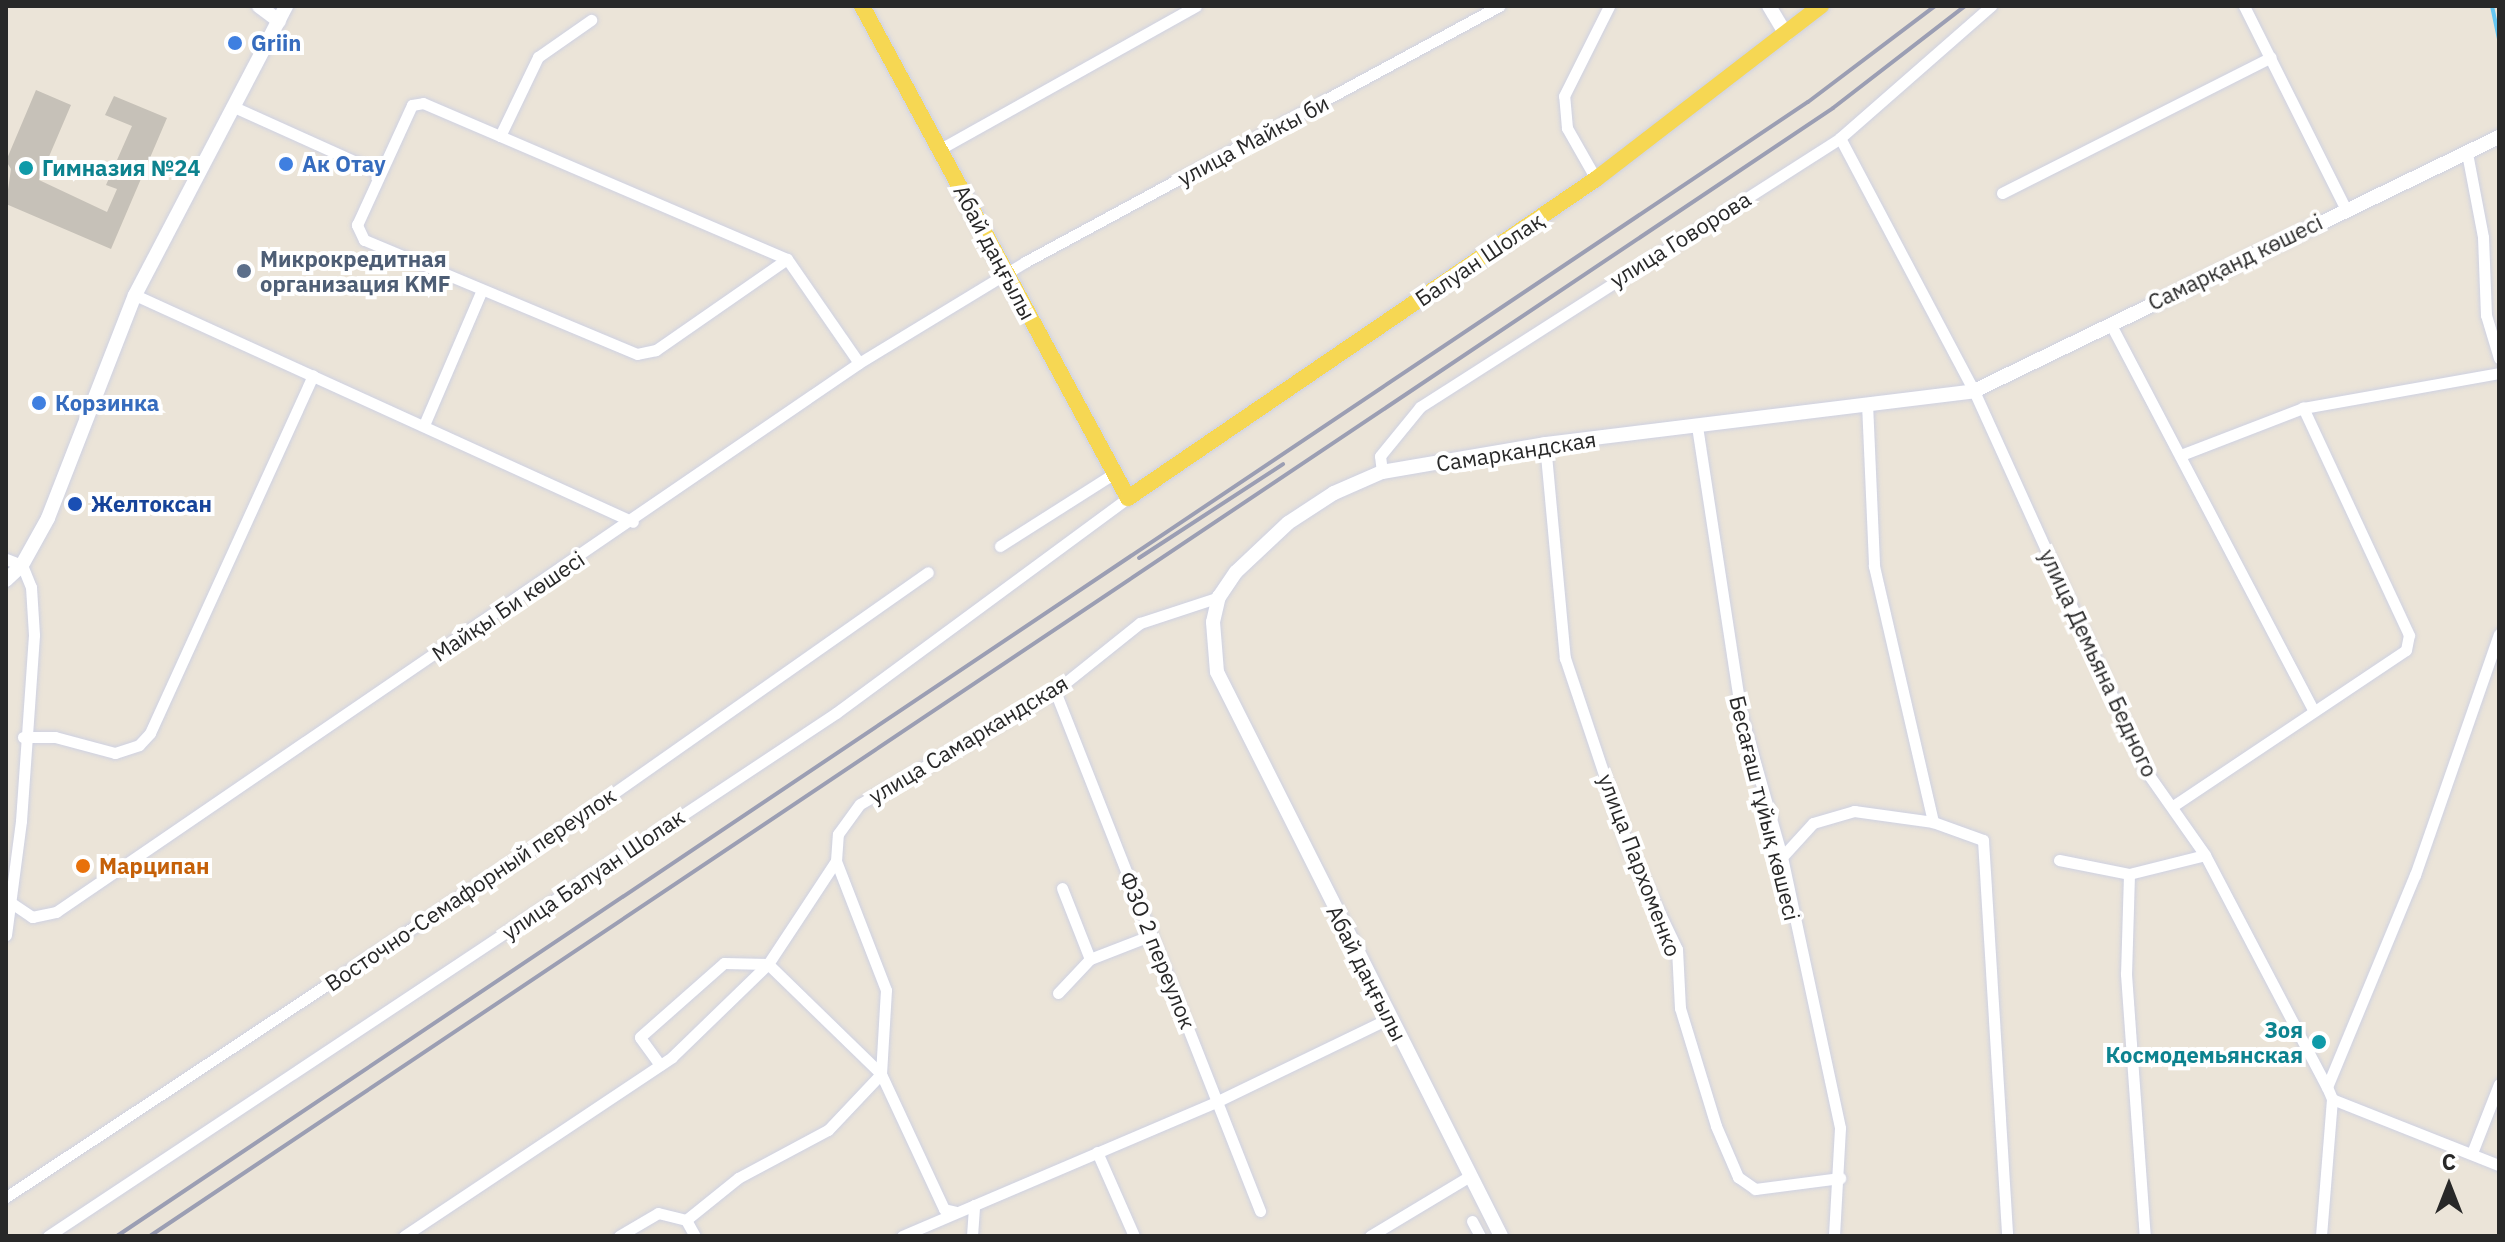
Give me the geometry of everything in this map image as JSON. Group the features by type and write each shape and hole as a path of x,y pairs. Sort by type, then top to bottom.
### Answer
{"main road":[{"name":"Абай даңғылы","path":"862,6 1128,498"},
{"name":"Балуан Шолақ","path":"1128,498 1596,179 1821,6"}],"street":[{"path":"259,6 279,21"},
{"path":"6,580 22,565 48,518 135,295 286,6"},
{"path":"940,149 1196,6"},
{"name":"улица Майкы би","path":"1006,273 1499,6"},
{"path":"1596,179 1567,128 1564,96 1609,6"},
{"path":"1769,6 1786,34"},
{"name":"улица Говорова","path":"1382,472 1380,456 1420,407 1840,138 1991,6"},
{"path":"2244,6 2345,208"},
{"path":"500,136 538,57 591,20"},
{"path":"2002,193 2271,57"},
{"path":"787,259 647,354 482,290 361,237 357,225 412,105 423,103 787,259 859,363"},
{"path":"234,107 380,173"},
{"name":"Самарқанд көшесі","path":"1974,391 2345,208 2499,137"},
{"name":"улица Демьяна Бедного","path":"1840,138 1974,391 2146,771 2205,855 2327,1087 2332,1099 2321,1236"},
{"path":"2467,153 2483,237 2486,315 2499,358"},
{"name":"Майқы Би көшесі","path":"10,902 32,917 56,912 633,522 859,363 1006,273"},
{"path":"424,425 482,290"},
{"path":"135,295 633,522"},
{"path":"2110,323 2313,709"},
{"path":"2181,455 2303,408 2499,373"},
{"path":"23,737 55,737 115,753 139,745 150,733 313,375"},
{"name":"Самаркандская","path":"1219,597 1236,572 1288,523 1334,493 1382,472 1545,444 1974,391"},
{"path":"1867,403 1874,566 1933,822"},
{"path":"2173,806 2313,709 2406,650 2409,635 2303,408"},
{"name":"Бесағаш тұйық көшесі","path":"1697,426 1741,713 1782,857 1840,1128 1840,1178 1834,1236"},
{"name":"улица Пархоменко","path":"1545,444 1565,658 1629,849 1677,949 1680,1008 1716,1126 1738,1177 1755,1189 1840,1178"},
{"path":"1000,546 1113,474"},
{"name":"улица Балуан Шолак","path":"48,1236 836,713 1128,498"},
{"path":"6,559 22,565 31,587 34,635 23,737 21,821 6,935"},
{"name":"Восточно-Семафорный переулок","path":"6,1197 571,823 928,572"},
{"name":"улица Самаркандская","path":"404,1236 660,1065 768,964 836,861 838,834 860,804 1055,691 1140,623 1219,597"},
{"name":"Абай даңғылы","path":"1219,597 1213,649 1234,710 1501,1236"},
{"path":"2327,1087 2415,875 2499,634"},
{"name":"ФЗО 2 переулок","path":"1055,691 1260,1211"},
{"path":"1782,857 1830,814 1880,813 1933,822 1986,846 2007,1236"},
{"path":"2059,860 2129,874 2205,855"},
{"path":"686,1220 738,1178 828,1130 881,1074 886,990 836,861"},
{"path":"2129,874 2126,974 2145,1236"},
{"path":"1062,888 1090,959"},
{"path":"1058,993 1090,959 1152,935"},
{"path":"660,1065 640,1037 724,963 768,964 881,1074 944,1209 957,1212"},
{"path":"902,1236 1218,1101 1390,1018"},
{"path":"2472,1153 2499,1084"},
{"path":"2332,1099 2499,1165"},
{"path":"1097,1152 1134,1236"},
{"path":"1370,1236 1470,1176"},
{"path":"972,1236 974,1205"},
{"path":"619,1236 658,1213 686,1220 695,1236"},
{"path":"1472,1221 1480,1236"}],"building":[{"name":"Гимназия №24","path":"36,90 71,105 39,180 107,212 117,189 106,185 132,126 105,115 114,96 167,118 111,249 6,204 11,169 6,161"}],"waterway":[{"path":"2492,6 2499,39"}],"railway":[{"path":"117,1236 1808,102 1935,6"},
{"path":"150,1236 1833,108 1965,6"},
{"path":"1139,558 1283,464"}],"place":[{"name":"Griin","path":"235,43"},
{"name":"Ак Отау","path":"286,164"},
{"name":"Гимназия №24","path":"26,168"},
{"name":"Микрокредитная организация KMF","path":"244,271"},
{"name":"Корзинка","path":"39,403"},
{"name":"Желтоксан","path":"75,504"},
{"name":"Марципан","path":"83,866"},
{"name":"Зоя Космодемьянская","path":"2319,1042"}]}
